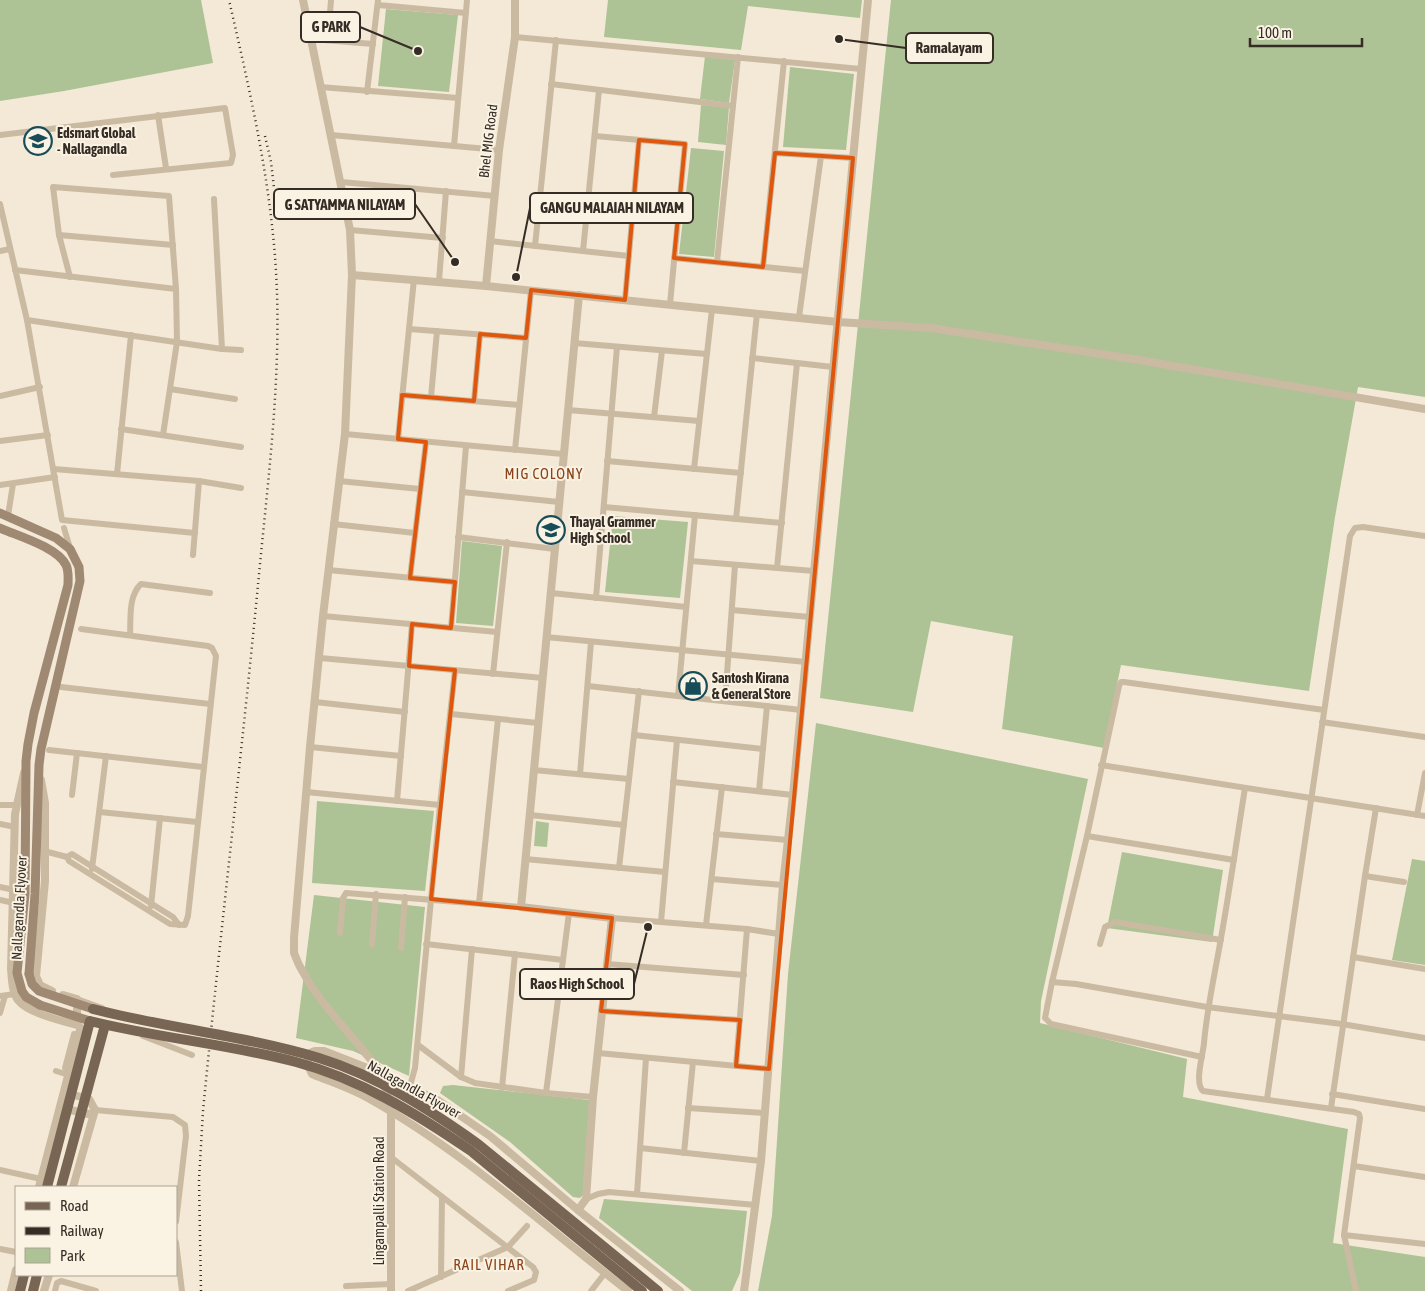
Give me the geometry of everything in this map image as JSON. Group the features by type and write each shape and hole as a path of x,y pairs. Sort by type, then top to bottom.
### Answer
{"main road":[{"path":"4,514 56,538 70,549"},
{"name":"Nallagandla Flyover","path":"0,528 52,551 67,566 68,585 29,736 26,762 25,894 17,973 19,983 26,997 32,1002 105,1025 295,1062 338,1076 387,1098 471,1151 642,1291"},
{"name":"Nallagandla Flyover","path":"70,549 77,561 80,574 42,740 39,765 30,980 32,984 39,991 108,1013 297,1052 342,1067 391,1089 449,1123 478,1144 658,1291"},
{"path":"52,645 64,648"},
{"path":"44,1183 93,1009"},
{"path":"61,1186 108,1013"},
{"path":"20,1291 24,1276"},
{"path":"33,1291 37,1276"}],"street":[{"path":"303,0 350,230 352,275 345,434 333,524 310,747 294,953 299,965 325,1005 382,1073"},
{"path":"328,40 331,0"},
{"path":"454,146 467,0"},
{"name":"Bhel MIG Road","path":"486,286 499,150 515,36 516,0"},
{"path":"744,1291 761,1161 783,884 806,662 868,0"},
{"path":"367,92 378,2 466,13"},
{"path":"515,36 861,69"},
{"path":"311,39 373,44"},
{"path":"535,246 556,40"},
{"path":"717,262 738,57"},
{"path":"763,267 784,62"},
{"path":"551,84 733,106"},
{"path":"320,87 458,98"},
{"path":"583,251 600,90"},
{"path":"0,135 225,108 233,155 231,163 166,168 113,175"},
{"path":"158,115 166,168"},
{"path":"331,135 499,150"},
{"path":"595,136 685,144 670,304"},
{"path":"625,300 639,140"},
{"path":"775,153 853,158"},
{"path":"799,317 821,156"},
{"path":"341,182 494,196"},
{"path":"70,276 60,234 53,187 169,196 176,290 177,342 163,436"},
{"path":"439,281 446,191"},
{"path":"214,199 222,349"},
{"path":"0,204 27,320 62,520 195,533"},
{"path":"350,230 443,238"},
{"path":"60,234 173,245"},
{"path":"490,241 628,256"},
{"path":"0,251 10,249"},
{"path":"674,258 805,271"},
{"path":"15,270 176,290"},
{"path":"352,275 439,281 838,322 931,328 1127,358 1425,409"},
{"path":"398,439 414,279"},
{"path":"515,450 531,290"},
{"path":"521,907 579,295"},
{"path":"694,469 712,309"},
{"path":"736,519 756,313"},
{"path":"27,320 222,349 241,350"},
{"path":"409,328 526,338"},
{"path":"431,397 437,330"},
{"path":"474,401 480,334"},
{"path":"117,474 131,335"},
{"path":"574,343 707,354"},
{"path":"596,598 617,347"},
{"path":"654,417 662,351"},
{"path":"752,358 833,367"},
{"path":"777,568 797,363"},
{"path":"0,396 40,387"},
{"path":"170,389 235,399"},
{"path":"402,394 519,405"},
{"path":"568,410 699,421"},
{"path":"121,429 241,447"},
{"path":"345,434 563,454"},
{"path":"0,441 48,435"},
{"path":"410,578 426,442"},
{"path":"451,628 466,446"},
{"path":"607,460 740,473"},
{"path":"54,469 199,482 241,488"},
{"path":"0,486 55,477"},
{"path":"339,481 420,489"},
{"path":"193,555 199,482"},
{"path":"4,514 13,484"},
{"path":"462,492 559,502"},
{"path":"604,507 782,523"},
{"path":"678,696 695,515"},
{"path":"333,524 415,534"},
{"path":"1267,1099 1350,536 1355,528 1363,527 1425,536"},
{"path":"64,528 70,549"},
{"path":"458,537 555,548"},
{"path":"493,674 507,542"},
{"path":"691,561 814,571"},
{"path":"725,701 735,565"},
{"path":"328,570 455,582"},
{"path":"130,635 133,596 141,584 210,593"},
{"path":"551,593 686,608"},
{"path":"732,610 810,617"},
{"path":"323,616 497,632"},
{"path":"397,800 412,624"},
{"path":"44,851 67,857 69,861 170,924 185,925 188,916 216,656 212,648 208,646 81,629"},
{"path":"546,637 806,662"},
{"path":"580,774 591,642"},
{"path":"320,658 542,678"},
{"path":"391,1112 410,1086 415,1068 455,670"},
{"path":"1202,1057 1051,1024 1045,1018 1121,682 1324,710"},
{"path":"588,686 801,710"},
{"path":"62,687 210,704"},
{"path":"620,868 639,692"},
{"path":"315,702 405,712"},
{"path":"759,792 767,706"},
{"path":"451,714 538,723"},
{"path":"479,903 498,719"},
{"path":"1322,722 1425,737"},
{"path":"634,735 763,749"},
{"path":"660,922 677,740"},
{"path":"310,747 401,756"},
{"path":"49,750 203,766"},
{"path":"72,795 77,753"},
{"path":"90,874 93,867 106,756"},
{"path":"26,762 16,805 11,969 15,994 19,1001 28,1008 77,1025"},
{"path":"39,765 45,803 44,881 36,976 40,985 63,995 98,1005 142,1036 192,1055"},
{"path":"1101,765 1425,816"},
{"path":"534,770 629,779"},
{"path":"1417,815 1425,773"},
{"path":"673,782 793,795"},
{"path":"706,925 722,788"},
{"path":"1245,788 1221,940 1208,1007 1198,1082 1199,1087 1203,1091 1331,1108 1358,1114 1360,1118 1344,1235 1356,1291"},
{"path":"306,792 440,805"},
{"path":"0,805 16,805"},
{"path":"1331,1108 1342,1024 1376,808"},
{"path":"100,812 197,822"},
{"path":"530,815 624,824"},
{"path":"149,911 152,904 160,818"},
{"path":"0,824 15,827"},
{"path":"716,834 788,840"},
{"path":"1087,836 1234,860"},
{"path":"67,857 72,854 152,904 173,918 179,925"},
{"path":"526,859 665,872"},
{"path":"1365,876 1404,882"},
{"path":"712,879 783,884"},
{"path":"0,887 14,890"},
{"path":"340,934 343,898 346,893 479,903 612,918 747,929 779,934"},
{"path":"372,944 376,894"},
{"path":"401,948 405,897"},
{"path":"0,900 14,903"},
{"path":"546,1093 569,913"},
{"path":"586,1199 593,1096 612,918"},
{"path":"1100,944 1105,927 1115,922 1221,940"},
{"path":"736,1066 747,929"},
{"path":"426,944 563,960"},
{"path":"461,1077 472,950"},
{"path":"502,1088 515,954"},
{"path":"1353,957 1425,969"},
{"path":"607,964 744,975"},
{"path":"1052,982 1076,984 1208,1007 1342,1024 1425,1038"},
{"path":"0,1014 2,996 15,994"},
{"path":"61,1020 63,995"},
{"path":"0,1170 44,1183 60,1108 80,1030 80,1027 77,1025 77,999"},
{"path":"601,1011 740,1020"},
{"path":"70,1073 66,1068 74,1034"},
{"path":"418,1045 461,1077 475,1084 546,1093 593,1096"},
{"path":"628,1291 466,1162 391,1112 340,1084 312,1074 307,1064 310,1053 315,1050 324,1051 382,1073 439,1101 490,1136 578,1210 680,1291"},
{"path":"598,1053 769,1070"},
{"path":"637,1194 646,1058"},
{"path":"684,1152 693,1062"},
{"path":"56,1071 70,1073"},
{"name":"Lingampalli Station Road","path":"382,1073 391,1112 391,1288"},
{"path":"64,1092 90,1100 94,1111 74,1186"},
{"path":"1332,1094 1425,1109"},
{"path":"60,1108 88,1114 94,1111 173,1117 185,1125 186,1136 178,1205"},
{"path":"688,1108 765,1113"},
{"path":"466,1162 490,1136"},
{"path":"640,1148 761,1161"},
{"path":"392,1158 533,1267 536,1272 534,1280 508,1291"},
{"path":"1354,1166 1425,1177"},
{"path":"578,1210 586,1199 609,1192 756,1205"},
{"path":"441,1277 442,1197"},
{"path":"408,1291 508,1247 527,1226"},
{"path":"1344,1235 1425,1244"},
{"path":"0,1249 15,1252"},
{"path":"178,1258 182,1291"},
{"path":"591,1291 605,1273"},
{"path":"11,1291 15,1274"},
{"path":"44,1291 49,1276"},
{"path":"55,1291 57,1283 61,1281 96,1291"},
{"path":"346,1286 391,1288"}],"highlighted area":[{"path":"639,140 685,144 674,258 763,267 775,153 853,158 769,1069 736,1066 740,1020 601,1011 612,918 431,899 455,670 409,666 412,624 451,628 455,582 410,578 426,442 398,439 402,395 474,401 480,334 526,338 531,290 625,300"}],"green space":[{"path":"0,0 201,0 213,63 0,101"},
{"path":"608,0 862,0 860,18 748,6 741,50 604,37"},
{"path":"891,0 1425,0 1425,397 1358,387 1335,517 1309,691 1121,665 1104,748 1002,729 1013,636 931,621 913,712 820,698"},
{"path":"386,9 458,15 449,92 378,86"},
{"path":"705,56 735,60 729,103 700,99"},
{"path":"790,67 854,74 846,150 783,147"},
{"path":"701,105 729,107 726,145 698,142"},
{"path":"691,148 724,151 714,257 679,254"},
{"path":"613,516 688,522 680,598 605,592"},
{"path":"462,541 502,546 493,626 456,623"},
{"path":"816,723 1088,779 1041,1001 1040,1023 1187,1059 1183,1097 1348,1129 1333,1243 1425,1257 1425,1291 758,1291 772,1216 788,974"},
{"path":"317,801 434,811 425,891 312,883"},
{"path":"536,821 549,823 547,847 534,846"},
{"path":"1122,852 1223,870 1212,942 1107,928"},
{"path":"1412,859 1425,861 1425,965 1392,960"},
{"path":"314,895 425,907 409,1076 353,1051 296,1038"},
{"path":"453,1085 589,1100 591,1104 584,1194 580,1198 573,1197 510,1142 440,1093 443,1086"},
{"path":"604,1199 747,1211 740,1273 732,1291 692,1291 599,1218"}],"railway":[{"path":"201,1291 199,1180 203,1111 269,476 277,367 277,294 271,219 253,109 229,0"},
{"path":"265,136 274,188"}],"place":[{"name":"Ramalayam","path":"839,39"},
{"name":"G PARK","path":"418,51"},
{"name":"Edsmart Global - Nallagandla","path":"38,141"},
{"name":"G SATYAMMA NILAYAM","path":"455,262"},
{"name":"GANGU MALAIAH NILAYAM","path":"516,277"},
{"name":"Thayal Grammer High School","path":"551,530"},
{"name":"Santosh Kirana & General Store","path":"693,686"},
{"name":"Raos High School","path":"648,927"}],"district":[{"name":"MIG COLONY","path":"544,474"},
{"name":"RAIL VIHAR","path":"489,1265"}]}
